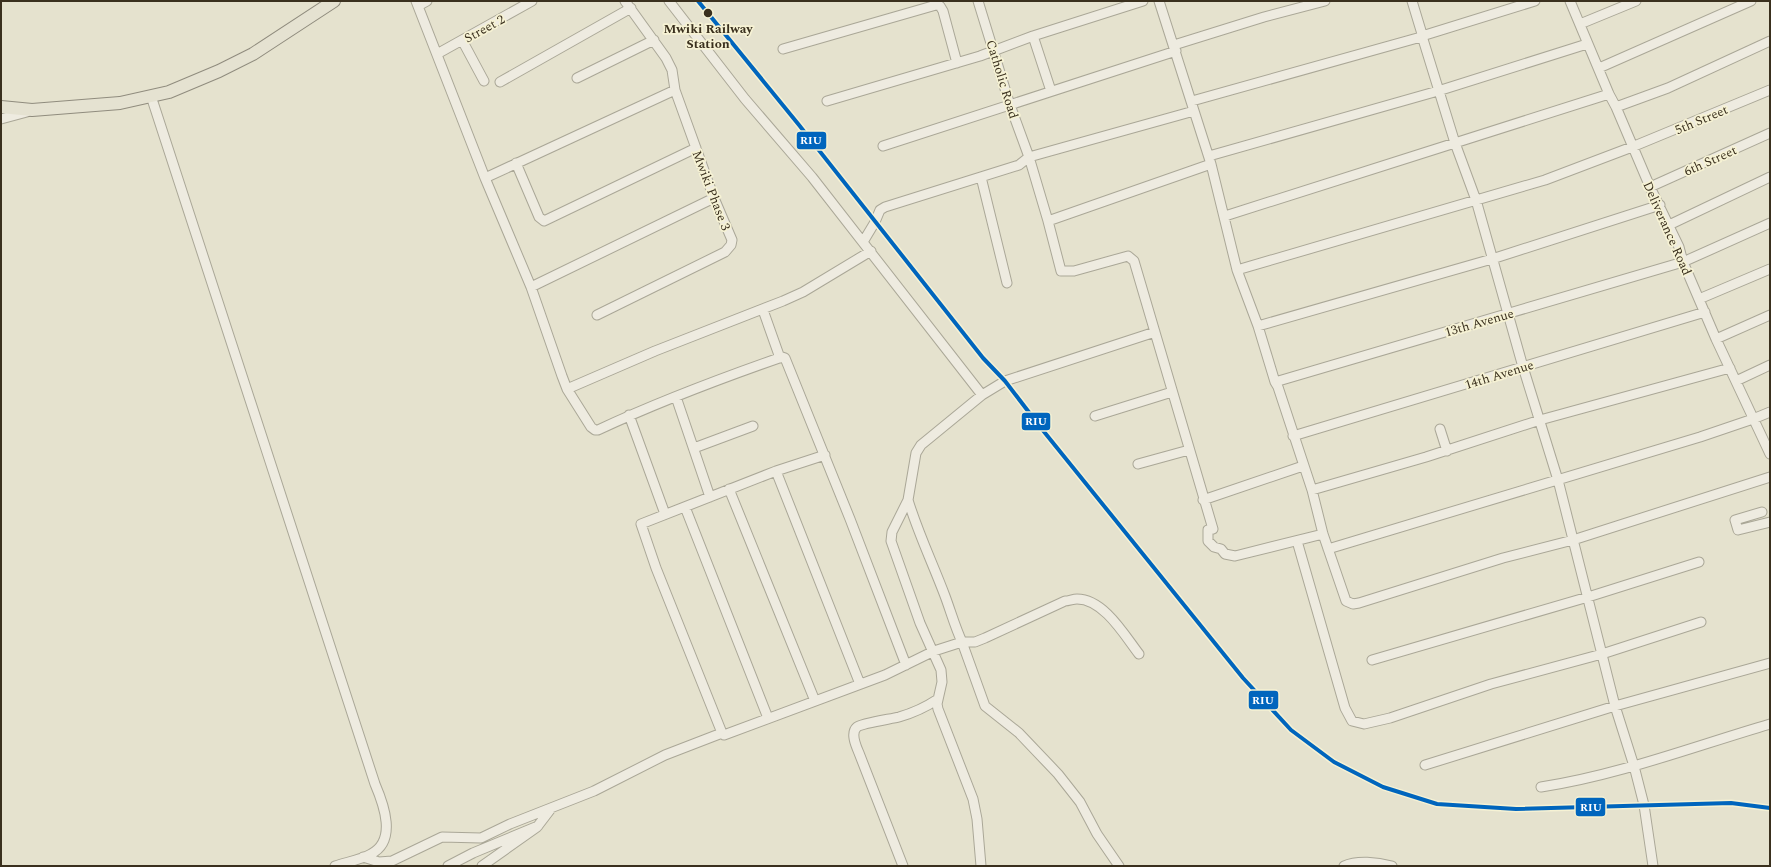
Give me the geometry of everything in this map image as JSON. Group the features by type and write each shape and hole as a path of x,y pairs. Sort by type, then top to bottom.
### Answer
{"main road":[{"path":"1,107 32,110 120,103 151,96 194,82 253,54 334,1"}],"street":[{"path":"427,1 417,3 485,178 531,287 553,353 567,389 593,429 598,430 629,415 726,376 784,357 825,455 906,665"},
{"name":"Street 2","path":"437,54 532,1"},
{"path":"669,1 745,99 812,177 871,251 921,318 982,395"},
{"name":"Catholic Road","path":"978,1 1010,105 1029,157 1061,271 1074,271 1128,256 1134,260 1155,332"},
{"path":"827,101 958,63 1033,36 1143,1"},
{"path":"1159,1 1210,160 1225,216 1237,270 1258,326 1275,382 1278,387 1312,490 1323,534 1346,601 1353,604 1503,558 1573,540 1770,477"},
{"path":"882,146 1010,105 1264,17 1325,1"},
{"path":"1412,1 1455,143 1476,200 1523,367 1558,480 1615,706 1634,766 1644,805 1653,866"},
{"path":"1192,101 1422,36 1535,1"},
{"name":"Deliverance Road","path":"1570,1 1587,44 1599,68 1608,94 1616,106 1650,187 1670,225 1716,339 1770,454"},
{"path":"1580,24 1636,1"},
{"path":"1599,68 1751,1"},
{"path":"500,82 628,5"},
{"name":"Mwiki Phase 3","path":"597,315 729,248 732,240 714,198 675,90 672,70 654,40 628,5"},
{"path":"783,49 936,5 940,6 943,10 958,63"},
{"path":"1033,36 1051,91"},
{"path":"462,40 484,81"},
{"path":"577,78 654,40"},
{"path":"1616,106 1668,88 1770,41"},
{"path":"1048,221 1210,160 1587,44"},
{"path":"485,178 675,90"},
{"name":"5th Street","path":"1237,270 1545,180 1632,147 1770,90"},
{"path":"1225,216 1608,94"},
{"path":"151,96 368,758 375,784 384,804 387,835 382,845 372,854 369,861"},
{"path":"1,119 32,110"},
{"path":"863,242 875,222 880,210 885,207 981,176 1019,166 1029,157 1194,111"},
{"name":"6th Street","path":"1650,187 1770,133"},
{"path":"516,163 539,217 544,221 696,148"},
{"path":"981,176 1007,283"},
{"path":"1670,225 1769,180"},
{"path":"531,287 714,198"},
{"path":"1258,326 1492,259 1660,205"},
{"name":"13th Avenue","path":"1275,382 1684,262 1770,223"},
{"path":"567,389 630,361 763,310 803,292 871,251"},
{"path":"1699,299 1770,269"},
{"path":"763,310 780,358"},
{"name":"14th Avenue","path":"1293,436 1705,312"},
{"path":"1716,339 1770,315"},
{"path":"981,866 977,819 973,799 938,709 938,699 942,682 941,670 920,623 891,541 892,532 908,500 916,453 921,445 982,395 1005,381 1155,332 1212,530 1208,530 1208,541 1214,547 1221,549 1230,556 1323,534"},
{"path":"1736,381 1770,365"},
{"path":"1312,490 1446,451 1540,420 1730,368"},
{"path":"1095,416 1172,392"},
{"path":"676,397 710,496"},
{"path":"1328,549 1558,480 1753,419 1770,412"},
{"path":"629,415 664,514"},
{"path":"694,448 753,426"},
{"path":"1440,429 1446,451"},
{"path":"1138,464 1189,450"},
{"path":"722,733 656,568 641,525 664,514 710,496 776,471 825,455"},
{"path":"1203,500 1304,466"},
{"path":"776,471 860,684"},
{"path":"729,489 815,701"},
{"path":"908,500 913,517 946,597 955,628 962,642 985,706 1019,733 1058,774 1080,802 1097,834 1119,866"},
{"path":"685,507 768,718"},
{"path":"1762,512 1735,520 1738,530 1770,522"},
{"path":"1297,541 1345,708 1349,718 1358,724 1390,718 1491,684 1602,654 1701,622"},
{"path":"1372,660 1588,597 1699,562"},
{"path":"335,866 369,861 392,861 442,837 481,838 510,824 594,791 665,754 722,733 724,735 860,684 934,652 962,642 975,642 1065,601 1078,599 1100,607 1139,654"},
{"path":"1424,765 1615,706 1770,663"},
{"path":"904,866 859,753 854,732 857,727 863,724 901,717 922,709 938,699"},
{"path":"1542,787 1565,783 1634,766 1770,724"},
{"path":"482,866 538,826 550,809"},
{"path":"448,866 473,853 538,826"},
{"path":"1344,866 1352,863 1383,864 1392,866"}],"transit line":[{"name":"RIU","path":"698,1 799,125 983,358 1005,381 1041,428 1243,678 1291,730 1334,762 1383,787 1437,804 1516,809 1731,803 1770,808"}],"place":[{"name":"Mwiki Railway Station","path":"708,13"}]}
